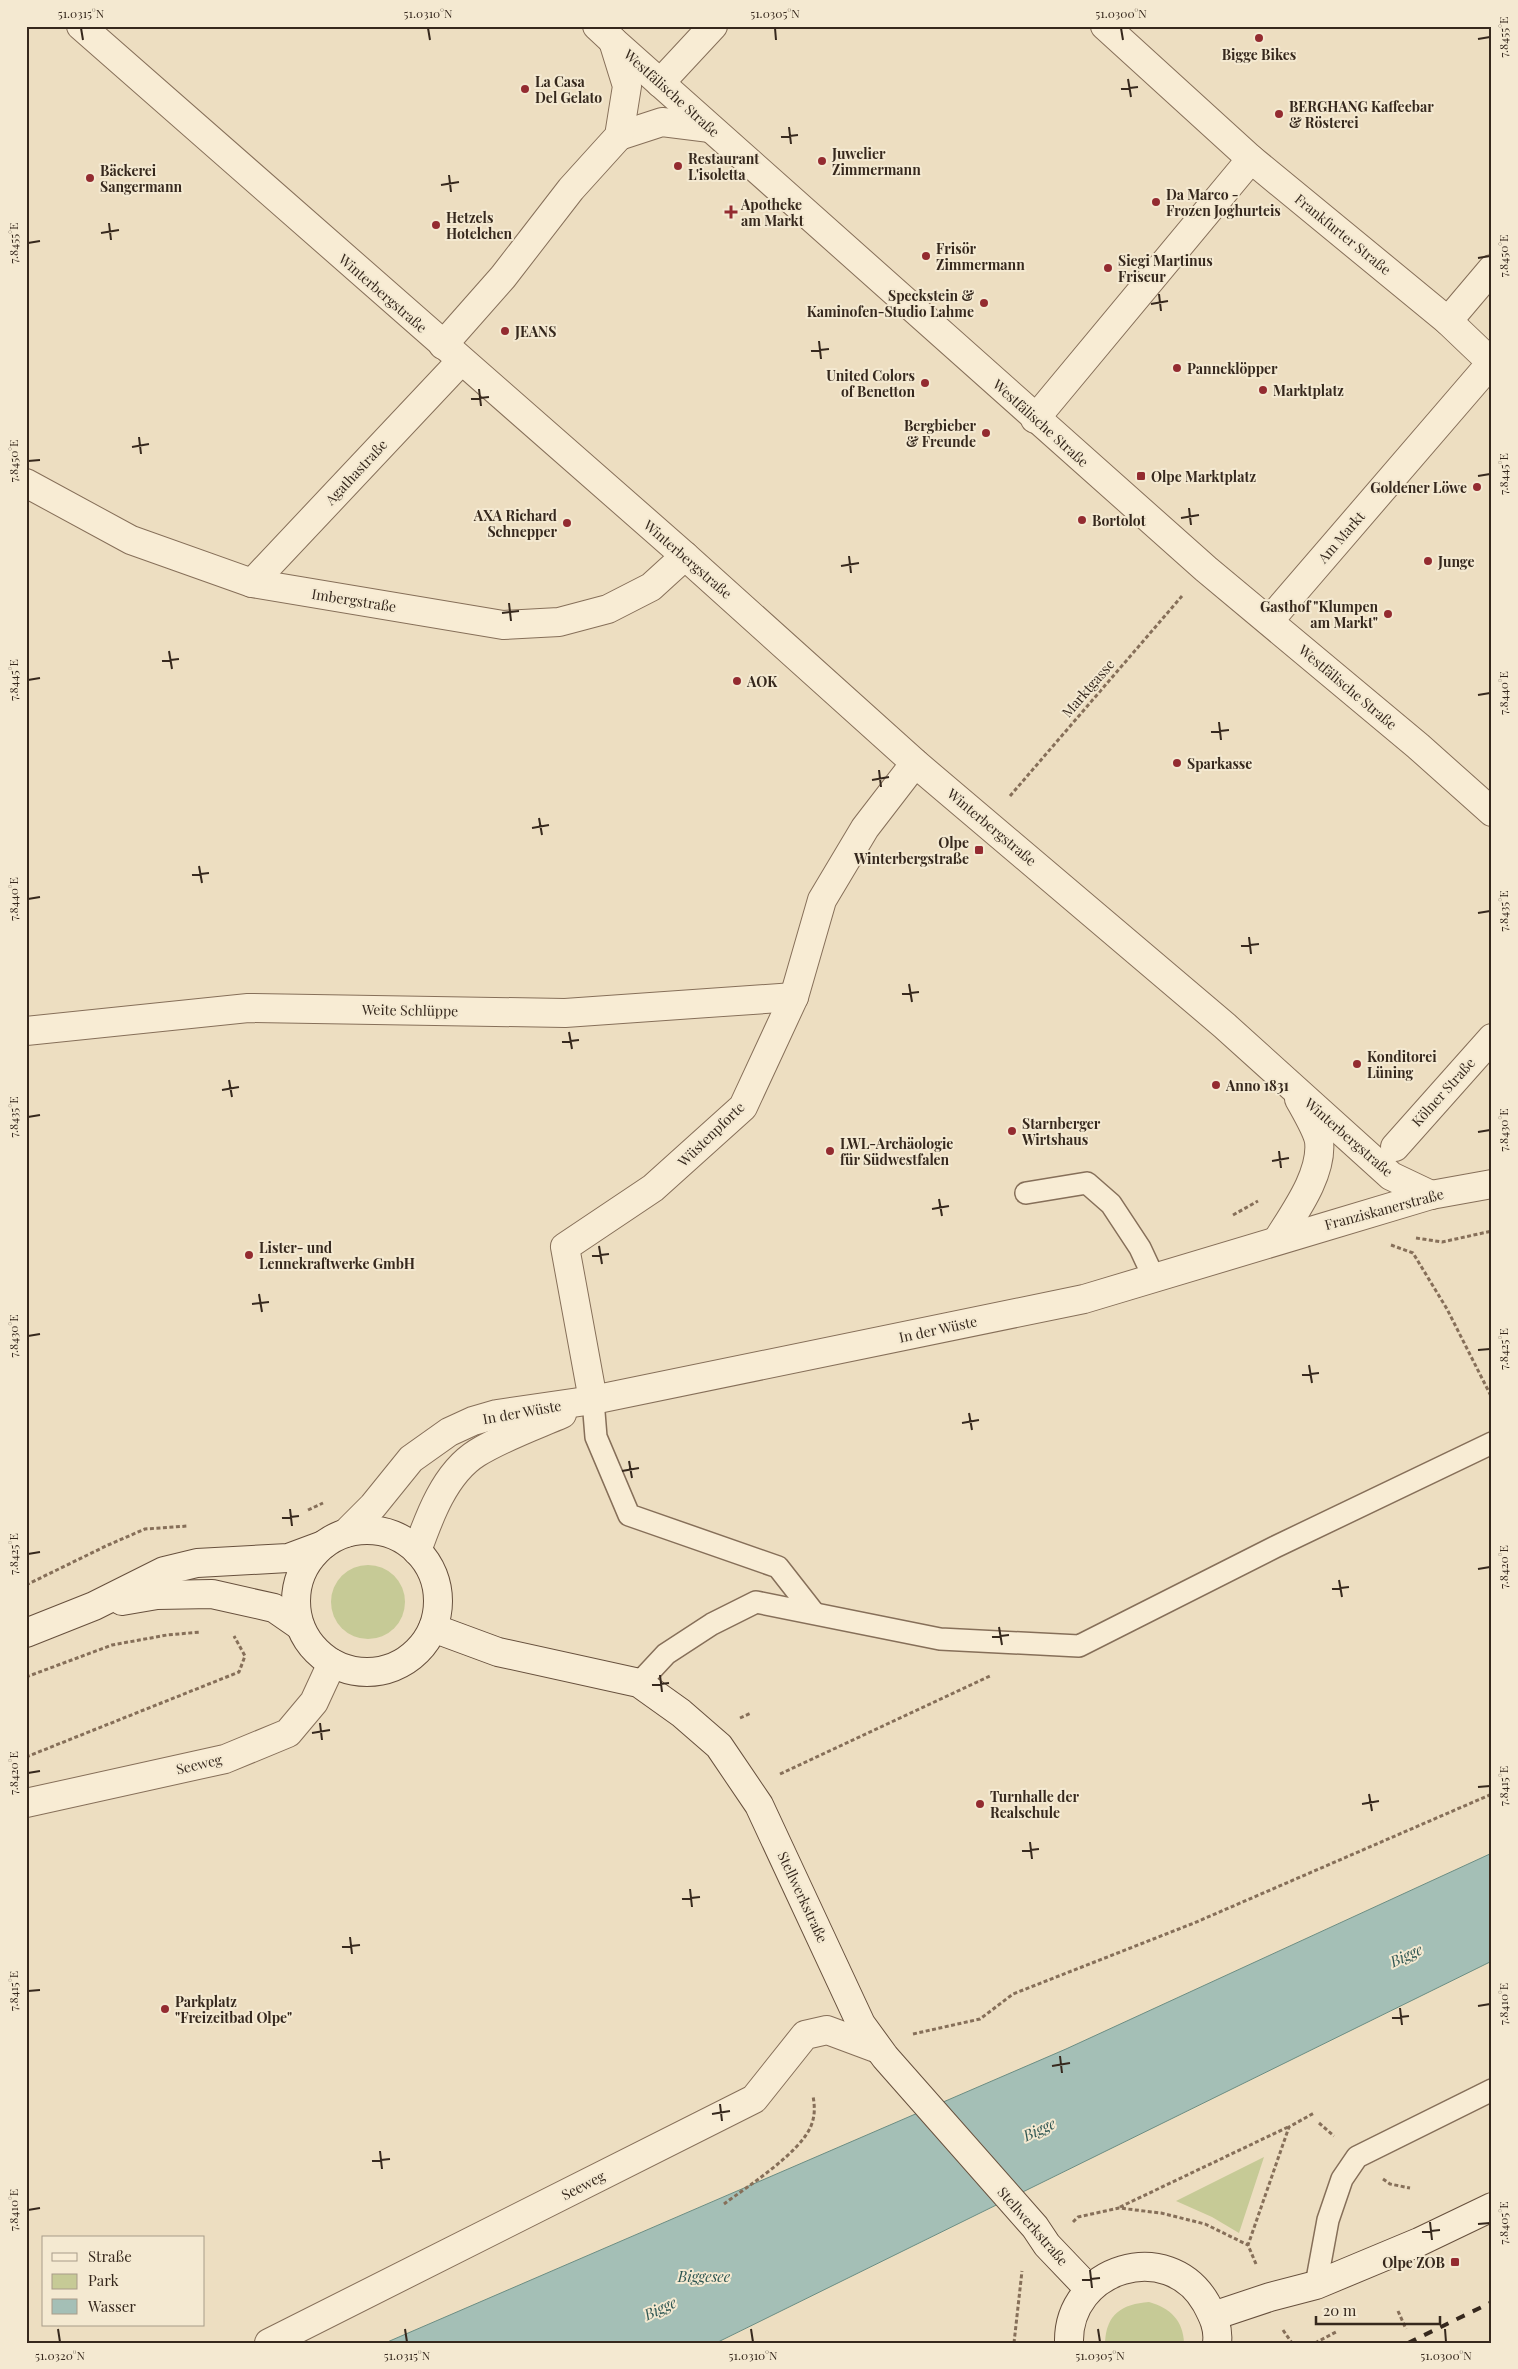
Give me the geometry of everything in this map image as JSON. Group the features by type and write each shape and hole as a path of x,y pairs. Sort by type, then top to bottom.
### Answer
{"street":[{"name":"Winterbergstraße","path":"81,26 685,556 915,763 988,822 1225,1026 1391,1176 1431,1195"},
{"path":"660,83 713,26"},
{"name":"Frankfurter Straße","path":"1105,26 1250,159 1448,321 1492,363"},
{"path":"605,33 628,86 619,136"},
{"name":"Westfälische Straße","path":"605,33 1206,570 1269,621 1492,812"},
{"name":"Agathastraße","path":"252,583 452,353 502,277 571,189 619,136 662,122 710,128"},
{"path":"1035,419 1250,159"},
{"path":"1448,321 1492,269"},
{"name":"Am Markt","path":"1269,621 1492,363"},
{"name":"Imbergstraße","path":"26,483 131,540 252,583 503,625 559,622 608,609 651,587 685,556"},
{"name":"Wüstenpforte","path":"593,1400 565,1247 653,1188 743,1107 794,997 822,900 865,828 915,763"},
{"name":"Weite Schlüppe","path":"26,1031 248,1008 565,1013 794,997"},
{"name":"Kölner Straße","path":"1395,1146 1492,1038"},
{"name":"Winterbergstraße","path":"1278,1240 1303,1198 1315,1171 1319,1141 1296,1091"},
{"name":"Franziskanerstraße","path":"1278,1240 1431,1195 1492,1184"},
{"name":"In der Wüste","path":"26,1633 94,1606 164,1571 197,1563 288,1558 335,1539 373,1506 411,1459 449,1432 497,1414 593,1400 1084,1299 1278,1240"},
{"name":"In der Wüste","path":"418,1550 426,1525 445,1488 458,1470 476,1454 593,1400"},
{"path":"362,1528 389,1533 404,1540 418,1550 430,1568 436,1587 438,1608 433,1628 420,1648 402,1663 379,1671 355,1671 332,1663 305,1638 295,1605 297,1588 305,1565 335,1539 362,1528"},
{"name":"In der Wüste","path":"94,1606 157,1595 212,1594 274,1608 300,1626"},
{"name":"Stellwerkstraße","path":"433,1628 498,1652 639,1683 681,1713 719,1746 763,1814 861,2024 882,2053 1034,2227 1047,2245 1089,2289"},
{"name":"Seeweg","path":"26,1803 225,1759 288,1732 314,1702 332,1663"},
{"name":"Seeweg","path":"269,2343 754,2099 805,2034 827,2030 882,2053"},
{"path":"1213,2316 1270,2297 1316,2285 1419,2242 1492,2207"},
{"path":"1069,2343 1068,2331 1076,2308 1089,2289 1108,2275 1131,2267 1155,2267 1178,2274 1198,2289 1213,2316 1218,2334 1218,2343"}],"lane":[{"path":"1026,1193 1087,1183 1111,1204 1140,1248 1154,1278"},
{"path":"593,1400 596,1437 629,1515 778,1567 814,1613"},
{"path":"639,1683 666,1654 712,1624 756,1602 940,1639 1079,1646 1275,1547 1492,1443"},
{"path":"1316,2285 1328,2220 1342,2179 1357,2157 1492,2090"}],"path":[{"name":"Marktgasse","path":"988,822 1206,570"},
{"path":"1230,1221 1240,1218"},
{"path":"1385,1242 1413,1253 1447,1309 1492,1398"},
{"path":"26,1585 145,1529 197,1526"},
{"path":"26,1757 239,1672 245,1656 231,1630 234,1598"},
{"path":"26,1677 112,1646 167,1635 204,1632"},
{"path":"748,1789 995,1674"},
{"path":"882,2053 907,2036 980,2019 1013,1994 1194,1923 1492,1794"},
{"path":"724,2204 794,2149 810,2128 816,2110 813,2096"},
{"path":"1119,2208 1289,2127 1314,2113"},
{"path":"1289,2127 1248,2245 1285,2335 1292,2343"},
{"path":"1398,2311 1406,2329"},
{"path":"1315,2343 1336,2332"}],"green space":[{"path":"368,1565 389,1571 399,1581 405,1602 399,1623 389,1633 368,1639 347,1633 337,1623 331,1602 337,1581 347,1571"},
{"path":"1264,2157 1239,2233 1212,2217 1176,2201"},
{"path":"1149,2302 1163,2308 1174,2316 1181,2328 1184,2343 1105,2343 1108,2325 1117,2312 1131,2305"}],"water":[{"name":"Biggesee","path":"1492,1853 1492,1961 716,2343 385,2343 1066,2049"}],"railway":[{"path":"1408,2343 1492,2302"}],"place":[{"name":"Bigge Bikes","path":"1259,38"},
{"name":"La Casa Del Gelato","path":"525,89"},
{"name":"BERGHANG Kaffeebar & Rösterei","path":"1279,114"},
{"name":"Juwelier Zimmermann","path":"822,161"},
{"name":"Restaurant L'isoletta","path":"678,166"},
{"name":"Bäckerei Sangermann","path":"90,178"},
{"name":"Da Marco - Frozen Joghurteis","path":"1156,202"},
{"name":"Apotheke am Markt","path":"731,212"},
{"name":"Hetzels Hotelchen","path":"436,225"},
{"name":"Frisör Zimmermann","path":"926,256"},
{"name":"Siegi Martinus Friseur","path":"1108,268"},
{"name":"Speckstein & Kaminofen-Studio Lahme","path":"984,303"},
{"name":"JEANS","path":"505,331"},
{"name":"Panneklöpper","path":"1177,368"},
{"name":"United Colors of Benetton","path":"925,383"},
{"name":"Marktplatz","path":"1263,390"},
{"name":"Bergbieber & Freunde","path":"986,433"},
{"name":"Olpe Marktplatz","path":"1141,476"},
{"name":"Goldener Löwe","path":"1477,487"},
{"name":"Bortolot","path":"1082,520"},
{"name":"AXA Richard Schnepper","path":"567,523"},
{"name":"Junge","path":"1428,561"},
{"name":"Gasthof \"Klumpen am Markt\"","path":"1388,614"},
{"name":"AOK","path":"737,681"},
{"name":"Sparkasse","path":"1177,763"},
{"name":"Olpe Winterbergstraße","path":"979,850"},
{"name":"Konditorei Lüning","path":"1357,1064"},
{"name":"Anno 1831","path":"1216,1085"},
{"name":"Starnberger Wirtshaus","path":"1012,1131"},
{"name":"LWL-Archäologie für Südwestfalen","path":"830,1151"},
{"name":"Lister- und Lennekraftwerke GmbH","path":"249,1255"},
{"name":"Turnhalle der Realschule","path":"980,1804"},
{"name":"Parkplatz \"Freizeitbad Olpe\"","path":"165,2009"},
{"name":"Olpe ZOB","path":"1455,2262"}],"water label":[{"name":"Bigge","path":"1406,1955"},
{"name":"Bigge","path":"1039,2129"},
{"name":"Bigge","path":"660,2308"}]}
